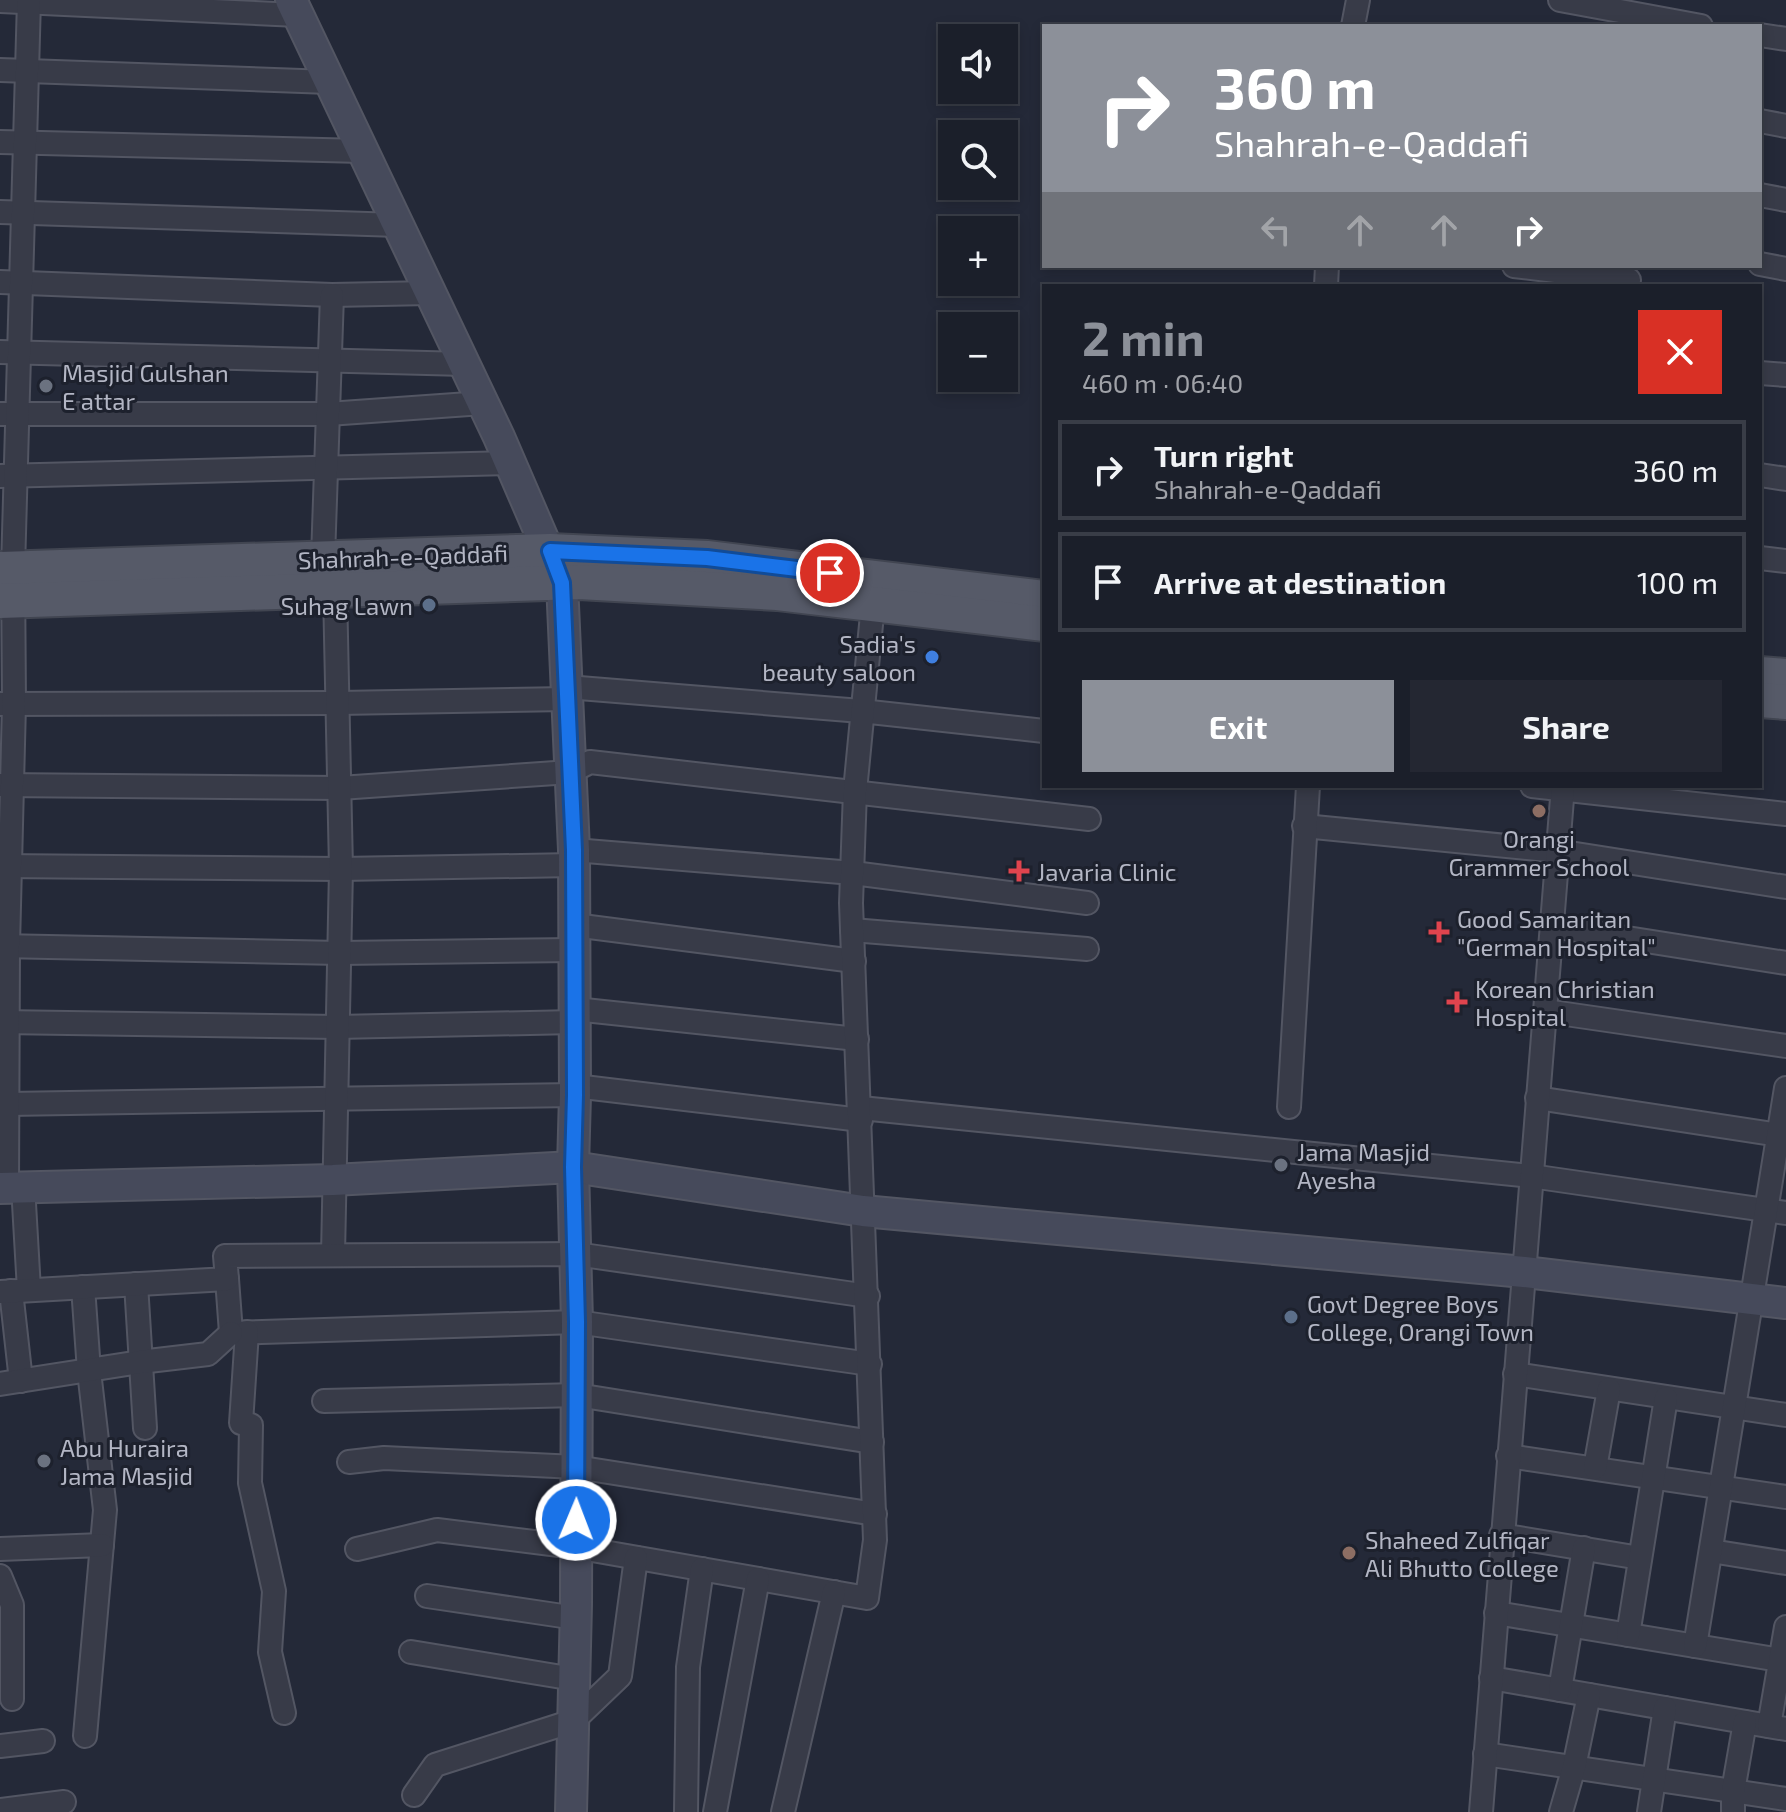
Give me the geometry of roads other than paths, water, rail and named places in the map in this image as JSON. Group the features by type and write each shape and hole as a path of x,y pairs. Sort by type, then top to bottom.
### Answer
{"main road":[{"name":"Shahrah-e-Qaddafi","path":"7,585 323,558 550,551 707,558 1042,598"},
{"name":"Shahrah-e-Qaddafi","path":"7,585 335,590 562,583 777,593 1042,624"},
{"path":"1762,674 1786,676"},
{"path":"1762,700 1786,702"}],"street":[{"path":"1353,24 1358,0"},
{"path":"1560,0 1693,24"},
{"path":"0,1 294,7 465,364 562,583 574,858 573,1167 577,1395 571,1812"},
{"path":"29,1 23,213 10,282 4,946 5,1092 13,1291 10,1383 208,1354 239,1332 577,1322 870,1364"},
{"path":"1762,35 1786,39"},
{"path":"0,70 329,82"},
{"path":"1762,121 1786,126"},
{"path":"0,142 362,151"},
{"path":"1762,195 1786,200"},
{"path":"0,212 398,225"},
{"path":"1762,264 1786,269"},
{"path":"1535,268 1629,277"},
{"path":"10,282 332,295 430,293"},
{"path":"323,558 332,295"},
{"path":"10,352 465,364"},
{"path":"1762,373 1786,375"},
{"path":"9,414 328,414 483,403"},
{"path":"8,476 511,463"},
{"path":"1762,475 1786,479"},
{"path":"1762,558 1786,561"},
{"path":"333,1255 341,869 335,590"},
{"path":"357,1549 437,1530 575,1547 867,1598 875,1540 875,1514 852,930 855,791 873,604"},
{"path":"7,704 339,703 567,693 861,711 1042,731"},
{"path":"6,785 340,788 570,772 590,762 1089,819"},
{"path":"1289,1107 1308,788"},
{"path":"1481,1812 1563,788 1786,814"},
{"path":"1304,826 1557,851 1786,887"},
{"path":"5,866 341,869 574,858 853,873 1087,903"},
{"path":"1551,926 1786,963"},
{"path":"852,930 1087,949"},
{"path":"4,946 340,953 574,938 854,961"},
{"path":"1545,1011 1786,1046"},
{"path":"4,1022 337,1027 575,1016 857,1039"},
{"path":"1695,1646 1752,1298 1776,1211 1786,1088"},
{"path":"5,1092 338,1099 575,1090 1531,1176 1776,1211"},
{"path":"1537,1098 1782,1136"},
{"path":"10,1187 333,1180 573,1167 863,1211 1524,1272 1786,1303"},
{"path":"284,1713 270,1652 274,1591 250,1483 251,1425 241,1423 239,1332 225,1256 576,1254 868,1296"},
{"path":"13,1291 227,1279"},
{"path":"136,1284 145,1428"},
{"path":"83,1287 105,1510 85,1736"},
{"path":"1515,1374 1786,1415"},
{"path":"1595,1468 1609,1389"},
{"path":"324,1401 577,1395 872,1442"},
{"path":"1628,1635 1666,1398"},
{"path":"1508,1456 1786,1497"},
{"path":"349,1462 384,1458 576,1467 875,1514"},
{"path":"1501,1535 1640,1558"},
{"path":"0,1549 102,1545"},
{"path":"1560,1690 1584,1548"},
{"path":"1711,1551 1786,1563"},
{"path":"414,1795 435,1765 573,1721 620,1676 636,1558"},
{"path":"686,1812 688,1667 702,1569"},
{"path":"0,1576 12,1605 12,1699"},
{"path":"715,1812 758,1579"},
{"path":"783,1812 834,1592"},
{"path":"427,1596 576,1618"},
{"path":"1496,1613 1783,1660"},
{"path":"1491,1678 1777,1728 1786,1627"},
{"path":"411,1652 574,1679"},
{"path":"1561,1812 1589,1695"},
{"path":"1649,1812 1665,1708"},
{"path":"1733,1801 1745,1722"},
{"path":"0,1746 43,1741"},
{"path":"1485,1754 1654,1779 1733,1801 1786,1799"},
{"path":"0,1810 64,1802"}],"place":[{"name":"Masjid Gulshan E attar","path":"46,386"},
{"name":"Suhag Lawn","path":"429,605"},
{"name":"Sadia's beauty saloon","path":"932,657"},
{"name":"Orangi Grammer School","path":"1539,811"},
{"name":"Javaria Clinic","path":"1019,871"},
{"name":"Good Samaritan \"German Hospital\"","path":"1439,932"},
{"name":"Korean Christian Hospital","path":"1457,1002"},
{"name":"Jama Masjid Ayesha","path":"1281,1165"},
{"name":"Govt Degree Boys College, Orangi Town","path":"1291,1317"},
{"name":"Abu Huraira Jama Masjid","path":"44,1461"},
{"name":"Shaheed Zulfiqar Ali Bhutto College","path":"1349,1553"}]}
